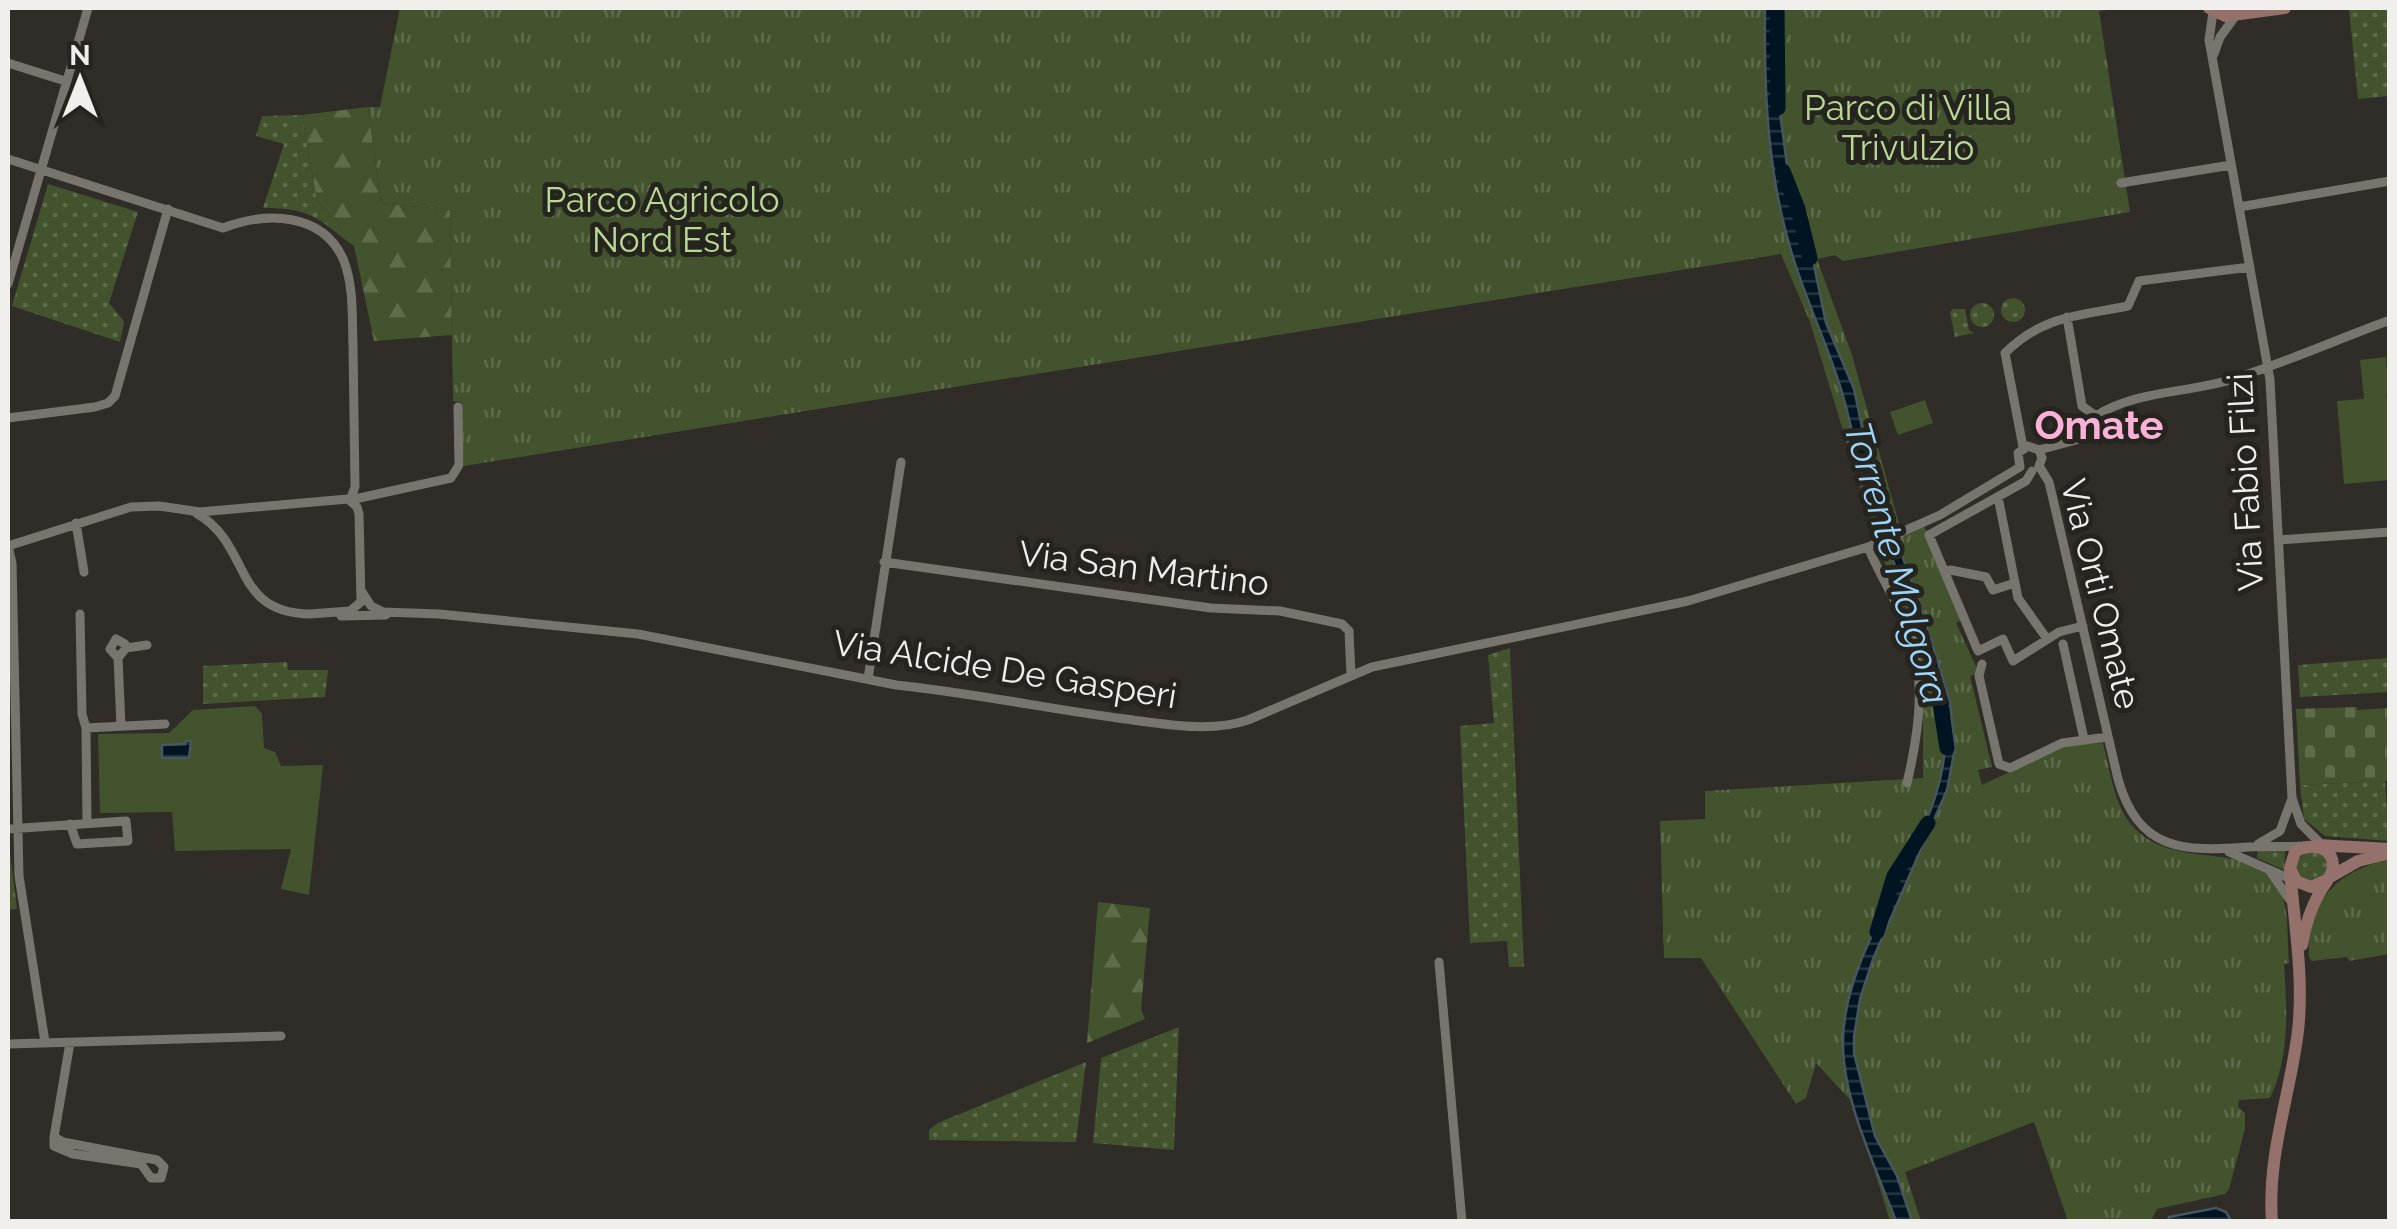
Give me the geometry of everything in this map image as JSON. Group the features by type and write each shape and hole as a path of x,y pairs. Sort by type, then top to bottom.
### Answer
{"street":[{"path":"8,284 38,169 88,8"},
{"path":"2211,10 2225,16 2284,8"},
{"name":"Via Fabio Filzi","path":"2211,10 2209,36 2269,367 2291,802 2288,847 2300,962"},
{"path":"2214,57 2220,37 2240,11"},
{"path":"8,63 65,81"},
{"path":"8,159 223,228 265,216 297,220 324,236 341,255 352,300 355,487 350,500"},
{"path":"2120,183 2232,165"},
{"path":"2239,207 2390,181"},
{"path":"8,418 95,407 115,396 168,209"},
{"path":"2023,448 2005,354 2053,319 2122,308 2131,303 2139,282 2250,267"},
{"path":"2067,317 2082,406 2096,416"},
{"path":"2039,450 2086,437 2096,416 2110,407 2226,381 2390,320"},
{"path":"45,1042 13,829 12,563 8,546 130,507 159,506 193,512 335,498 350,500 451,478 459,466 458,407"},
{"path":"2032,446 2039,450 2042,458 2036,469 2020,467 2016,456 2023,448 2032,446"},
{"path":"868,680 900,462"},
{"name":"Via Alcide De Gasperi","path":"310,614 439,614 638,634 868,680 1048,710 1177,725 1244,722 1382,664 1688,601 1872,545 1913,528 2020,467"},
{"name":"Via Orti Omate","path":"2047,639 2013,661 2003,640 1978,651 1929,535 2026,481 2036,469 2050,482 2122,796 2138,823 2173,846 2219,850 2317,847"},
{"path":"1998,497 2018,598 2047,639 2083,626"},
{"path":"193,512 216,526 228,540 257,595 281,612 310,614 356,608 361,602 359,511 350,500"},
{"path":"216,526 220,516 237,509"},
{"path":"76,524 84,572"},
{"path":"2279,540 2390,532"},
{"path":"1872,545 1904,619 1921,697 1920,727 1906,783"},
{"name":"Via San Martino","path":"884,562 1211,608 1280,611 1338,622 1350,631 1351,675"},
{"path":"1945,572 1986,576 1993,590 2015,582"},
{"path":"362,592 373,608 394,614"},
{"path":"80,614 87,823"},
{"path":"120,726 118,658 110,649 111,643 120,640 126,648"},
{"name":"Via Orti Omate","path":"2063,644 2084,739"},
{"path":"126,648 146,645"},
{"path":"118,658 126,648"},
{"name":"Via Orti Omate","path":"1982,664 1979,676 2003,767 2010,768 2062,743 2108,736"},
{"path":"86,728 165,724"},
{"path":"2243,848 2275,836 2284,824 2291,802"},
{"name":"Via Fabio Filzi","path":"2291,802 2317,847"},
{"path":"13,829 70,824 126,821 128,841 78,844 70,824"},
{"path":"2317,847 2390,852 2358,862 2314,887 2293,874 2295,852 2317,847"},
{"path":"2317,847 2332,863 2329,878"},
{"name":"Via Orti Omate","path":"2219,850 2293,874"},
{"path":"2260,863 2281,884 2292,906"},
{"name":"Via Fabio Filzi","path":"2272,1222 2272,1165 2297,1037 2300,962 2307,918 2329,878"},
{"path":"1439,962 1462,1222"},
{"path":"8,1044 281,1036"},
{"path":"54,1137 157,1160 164,1173 160,1178 151,1178 140,1164 73,1154 54,1146 54,1137 70,1043"}],"green space":[{"name":"Parco Agricolo Nord Est","path":"400,8 2121,8 2099,11 2130,212 1843,261 1835,255 1817,259 1852,355 1900,527 1921,519 1964,619 1956,623 1979,673 1970,676 1992,767 1978,770 1982,785 2067,745 2103,743 2120,805 2130,823 2148,839 2169,848 2254,865 2270,876 2282,895 2289,963 2284,964 2286,1015 2281,1066 2270,1098 2239,1100 2238,1107 2245,1113 2245,1129 2229,1189 2225,1194 2157,1209 2151,1221 2068,1221 2034,1122 1905,1172 1921,1221 1890,1221 1854,1104 1816,1063 1806,1098 1796,1104 1701,958 1664,958 1660,821 1705,819 1705,791 1923,778 1923,677 1910,619 1880,552 1810,322 1781,254 464,466 461,402 453,401 450,210 381,203 368,107 380,107"},
{"path":"2390,8 2389,96 2358,99 2349,9"},
{"path":"368,107 381,203 450,210 452,335 374,341 354,246 343,238 339,222 317,201 302,115"},
{"path":"302,115 317,201 339,222 343,238 306,214 263,208 284,144 256,136 262,116"},
{"path":"48,184 138,212 109,303 124,321 120,342 12,306"},
{"path":"2013,298 2025,310 2013,322 2001,310"},
{"path":"1982,303 1994,315 1982,327 1970,315"},
{"path":"1965,309 1969,330 1974,333 1955,337 1950,312"},
{"path":"2386,357 2389,480 2344,484 2337,401 2364,399 2360,360"},
{"path":"1925,400 1933,423 1898,435 1890,412"},
{"path":"1510,648 1524,967 1509,967 1507,941 1470,943 1460,726 1494,723 1488,655"},
{"path":"2389,658 2389,692 2300,697 2298,665"},
{"path":"287,662 288,670 328,670 325,697 203,704 203,666"},
{"path":"255,706 262,714 264,748 275,752 281,766 323,765 309,895 281,889 291,849 175,851 172,812 100,813 98,734 169,733 193,710"},
{"path":"2389,708 2389,781 2300,785 2296,709"},
{"path":"2385,781 2389,841 2325,836 2304,819 2300,785"},
{"path":"8,845 17,909 8,910"},
{"path":"2258,849 2285,850 2284,870 2257,858"},
{"path":"2307,850 2325,855 2328,869 2320,881 2302,881 2294,864"},
{"path":"2389,860 2389,954 2349,961 2347,957 2312,961 2309,938 2313,920 2329,892 2355,871"},
{"path":"1098,902 1150,908 1141,1009 1145,1019 1087,1043"},
{"path":"1179,1027 1174,1150 1093,1143 1101,1058"},
{"path":"1086,1062 1076,1142 929,1140 929,1130 938,1123"}],"water":[{"name":"Torrente Molgora","path":"1765,8 1776,8 1776,83 1791,195 1810,246 1826,323 1854,389 1872,475 1919,601 1950,702 1955,748 1947,790 1873,959 1860,999 1854,1037 1854,1053 1875,1136 1897,1176 1912,1221 1896,1221 1870,1156 1848,1086 1843,1041 1848,1002 1860,962 1932,806 1943,767 1945,728 1925,647 1870,499 1837,377 1782,218 1768,129"},
{"path":"191,741 189,758 162,758 162,745"},
{"path":"2216,1208 2226,1212 2231,1221 2168,1221 2169,1217"}],"waterway":[{"name":"Torrente Molgora","path":"1777,8 1778,108"},
{"name":"Torrente Molgora","path":"1783,171 1798,209 1810,258"},
{"name":"Torrente Molgora","path":"1939,697 1947,748"},
{"name":"Torrente Molgora","path":"1877,932 1894,876 1928,823"}],"district":[{"name":"Omate","path":"2099,424"}],"park label":[{"name":"Parco di Villa Trivulzio","path":"1908,127"}]}
